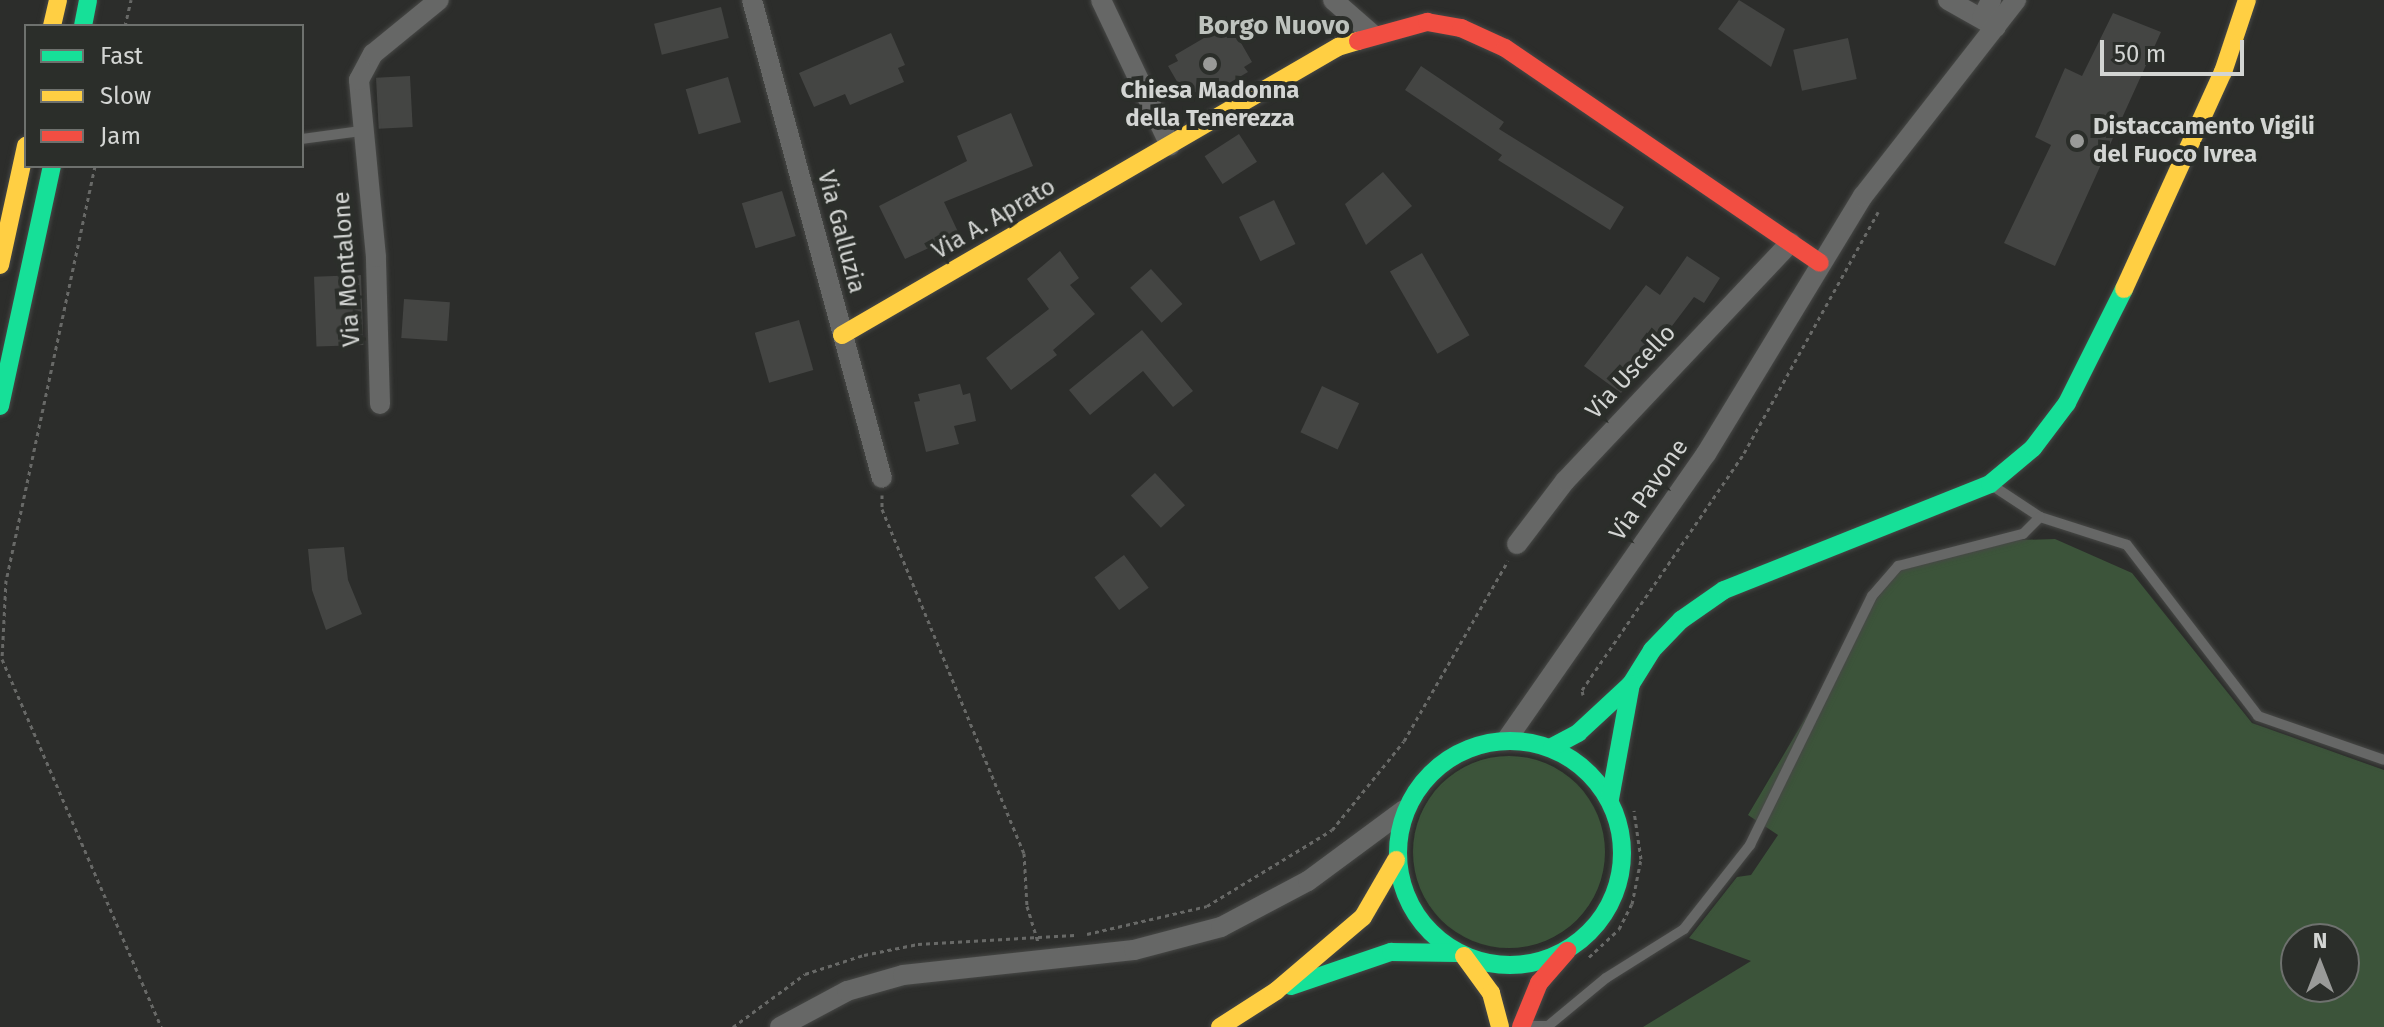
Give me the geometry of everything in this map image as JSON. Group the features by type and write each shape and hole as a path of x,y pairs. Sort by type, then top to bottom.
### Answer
{"main road":[{"path":"52,24 58,0"},
{"path":"83,24 88,0"},
{"path":"1552,747 1599,713 1631,684 1652,650 1681,620 1724,590 1990,484 2033,448 2067,403 2223,72 2247,0"},
{"path":"1372,34 1427,22 1461,28 1505,48 1820,263"},
{"name":"Via A. Aprato","path":"842,335 1338,47 1372,34"},
{"path":"0,265 24,155"},
{"path":"0,406 52,168"},
{"path":"1521,1026 1539,983 1573,957 1616,893 1623,851 1610,799 1631,684"},
{"path":"1220,1027 1276,991 1363,917 1396,860 1404,810 1422,781 1457,752 1507,739 1552,747 1584,767 1610,799"},
{"path":"1396,860 1407,902 1427,931 1460,954 1491,993 1500,1027"},
{"path":"1276,991 1391,952 1460,954 1497,965 1573,957"}],"street":[{"name":"Via Montalone","path":"380,404 376,257 361,131 359,80 373,54 439,0"},
{"name":"Via Galluzia","path":"752,0 882,478"},
{"path":"1101,0 1170,145"},
{"path":"1333,0 1372,34"},
{"path":"1948,0 1989,15"},
{"name":"Via Pavone","path":"1507,739 1758,371 1820,263 1989,15 2016,0"},
{"name":"Via Uscello","path":"1517,544 1555,492 1790,243"},
{"path":"780,1027 847,991 903,975 1134,950 1221,927 1308,881 1404,810"}],"lane":[{"path":"304,139 361,131"},
{"path":"1990,484 2040,517 2127,545 2258,716 2384,760"},
{"path":"1521,1026 1548,1026 1606,978 1684,929 1750,845 1872,596 1898,566 2023,534 2040,517"}],"path":[{"path":"125,24 131,0"},
{"path":"95,168 6,580 2,659 161,1027"},
{"path":"1599,713 1587,705 1582,690 1744,453 1883,204"},
{"path":"882,478 882,509 1024,853 1027,906 1043,961"},
{"path":"1037,934 1075,935 1131,927 1207,906 1332,830 1404,741 1517,544"},
{"path":"1573,957 1619,929 1632,904 1641,859 1631,803"}],"green space":[{"path":"2055,539 2132,573 2252,723 2384,770 2384,1027 1643,1027 1751,961 1689,938 1737,877 1751,875 1778,835 1748,815 1874,602 1901,569 2019,540"},
{"path":"1509,756 1546,764 1577,784 1597,815 1605,852 1597,889 1577,920 1546,940 1509,948 1472,940 1441,920 1421,889 1413,852 1421,815 1441,784 1472,764"}],"building":[{"path":"1739,0 1785,29 1771,67 1718,29"},
{"path":"721,7 729,38 662,55 654,24"},
{"name":"Distaccamento Vigili del Fuoco Ivrea","path":"2113,13 2161,32 2055,266 2004,243 2051,145 2035,137 2065,68 2082,76"},
{"name":"Chiesa Madonna della Tenerezza","path":"1221,28 1224,34 1233,29 1252,62 1244,67 1248,72 1200,100 1196,92 1186,97 1168,66 1178,61 1175,55"},
{"path":"891,33 905,65 898,68 904,82 850,105 845,94 814,107 799,73"},
{"path":"1848,38 1857,79 1802,91 1793,50"},
{"path":"1421,66 1504,122 1499,129 1624,207 1610,230 1498,160 1502,155 1405,90"},
{"path":"410,76 413,127 379,129 376,78"},
{"path":"728,77 741,122 699,134 686,89"},
{"path":"1011,113 1033,166 944,202 959,234 905,259 879,206 967,161 957,136"},
{"path":"1239,134 1257,162 1223,184 1205,156"},
{"path":"1383,172 1412,206 1366,245 1345,204"},
{"path":"782,191 796,236 756,248 742,203"},
{"path":"1274,200 1295,244 1260,261 1239,217"},
{"path":"1060,251 1079,278 1070,285 1095,314 1053,350 1057,355 1011,390 986,358 1049,309 1027,279"},
{"path":"1422,253 1470,335 1437,354 1390,272"},
{"path":"1687,256 1720,278 1704,303 1694,297 1621,393 1584,366 1646,285 1660,295"},
{"path":"1151,269 1182,304 1162,323 1130,288"},
{"path":"361,275 363,345 316,347 314,277"},
{"path":"404,299 450,302 447,341 401,338"},
{"path":"799,320 813,370 769,383 755,333"},
{"path":"1142,330 1193,391 1173,407 1143,371 1090,415 1069,390"},
{"path":"960,384 963,395 970,393 976,421 954,426 959,444 926,452 914,402 920,401 918,394"},
{"path":"1322,386 1359,403 1338,450 1300,432"},
{"path":"1155,473 1185,505 1161,528 1131,496"},
{"path":"344,547 348,580 362,614 326,630 312,590 308,549"},
{"path":"1124,555 1149,588 1119,610 1094,577"}],"traffic: fast":[{"path":"83,24 88,0"},
{"path":"0,406 52,168"},
{"path":"1552,747 1578,733 1631,684 1652,650 1681,620 1724,590 1990,484 2033,448 2067,403 2124,289"},
{"path":"1610,799 1631,684"},
{"path":"1510,741 1553,749 1589,774 1614,810 1622,853 1614,896 1589,932 1553,957 1510,965 1467,957 1431,932 1406,896 1398,853 1406,810 1431,774 1467,749 1510,741"},
{"path":"1291,986 1391,952 1457,953"}],"traffic: slow":[{"path":"52,24 58,0"},
{"path":"2124,289 2223,72 2247,0"},
{"path":"842,335 1338,47 1358,41"},
{"path":"0,265 24,155"},
{"path":"1220,1027 1276,991 1363,917 1396,860"},
{"path":"1464,956 1491,993 1500,1027"}],"traffic: jam":[{"path":"1358,41 1427,22 1461,28 1505,48 1820,263"},
{"path":"1521,1027 1539,983 1567,951"}],"place":[{"name":"Chiesa Madonna della Tenerezza","path":"1210,64"},
{"name":"Distaccamento Vigili del Fuoco Ivrea","path":"2077,141"}],"district":[{"name":"Borgo Nuovo","path":"1274,26"}]}
